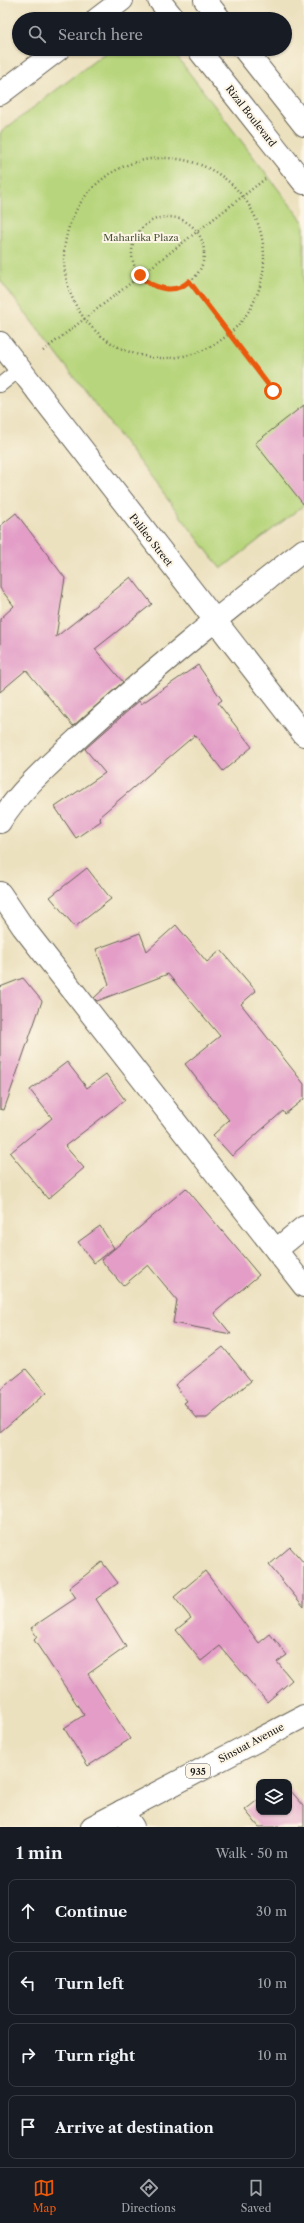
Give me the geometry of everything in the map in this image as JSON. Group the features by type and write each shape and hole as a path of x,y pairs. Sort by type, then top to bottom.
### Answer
{"street":[{"path":"106,12 122,0"},
{"path":"159,0 168,12"},
{"path":"205,0 214,12"},
{"path":"0,94 49,56"},
{"name":"Rizal Boulevard","path":"204,56 304,183"},
{"path":"250,56 304,125"},
{"name":"Palileo Street","path":"0,343 214,621 304,735"},
{"path":"0,822 6,812 59,756 214,621 304,550"},
{"path":"0,893 23,927 304,1286"},
{"path":"276,1250 304,1227"},
{"name":"Sinsuat Avenue","path":"92,1827 127,1819 304,1716"}],"lane":[{"path":"0,385 20,369"}],"path":[{"path":"150,158 170,158 206,167 222,177 242,196 250,206 259,225 264,244 265,265 261,285 254,304 243,321 230,334 212,347 193,354 173,358 153,358 133,353 115,346 98,333 84,319 74,302 68,284 64,266 64,247 68,228 76,210 86,195 99,182 132,162 150,158"},
{"path":"20,369 287,161"},
{"path":"170,216 188,222 197,231 201,236 205,256 198,274 184,287 165,290 147,283 134,268 131,249 137,231 152,219 170,216"},
{"path":"189,281 273,391"}],"green space":[{"name":"Maharlika Plaza","path":"101,56 176,56 304,223 304,505 221,569 0,280 0,133"}],"building":[{"path":"304,405 304,505 255,443"},
{"path":"16,513 65,578 56,637 131,577 152,604 95,649 123,682 73,726 26,670 0,692 0,619 14,606 0,588 0,526"},
{"path":"198,665 222,700 218,703 252,747 223,771 195,735 99,817 101,821 76,838 55,807 105,773 85,749 139,701 141,704"},
{"path":"87,868 111,899 75,927 50,897"},
{"path":"176,925 207,962 221,950 256,991 241,1004 304,1084 304,1099 285,1114 283,1111 232,1156 213,1135 229,1120 185,1064 220,1036 168,974 97,1001 94,998 109,984 96,949 140,933 147,951"},
{"path":"23,978 42,1001 4,1110 0,1109 0,987"},
{"path":"67,1062 87,1088 106,1074 125,1100 65,1146 84,1168 48,1199 10,1153 52,1118 30,1090"},
{"path":"186,1188 259,1275 214,1313 231,1334 173,1323 177,1300 148,1265 123,1286 101,1260"},
{"path":"100,1226 114,1248 94,1263 78,1242"},
{"path":"223,1347 251,1381 207,1418 197,1418 184,1403 187,1401 175,1385"},
{"path":"26,1369 46,1393 0,1432 0,1390"},
{"path":"290,1547 304,1563 304,1607 269,1565"},
{"path":"102,1562 118,1583 96,1599 126,1647 88,1674 130,1739 88,1766 64,1728 84,1715 34,1640 37,1637 31,1628 76,1598 69,1588"},
{"path":"205,1571 259,1643 270,1634 287,1655 277,1662 292,1680 267,1702 220,1646 201,1661 176,1630 191,1618 174,1597"},
{"path":"292,1792 304,1806 304,1827 259,1827 245,1810 256,1801 256,1815 292,1815"}],"route":[{"path":"140,275 147,283 165,290 184,287 189,281 273,391"}]}
